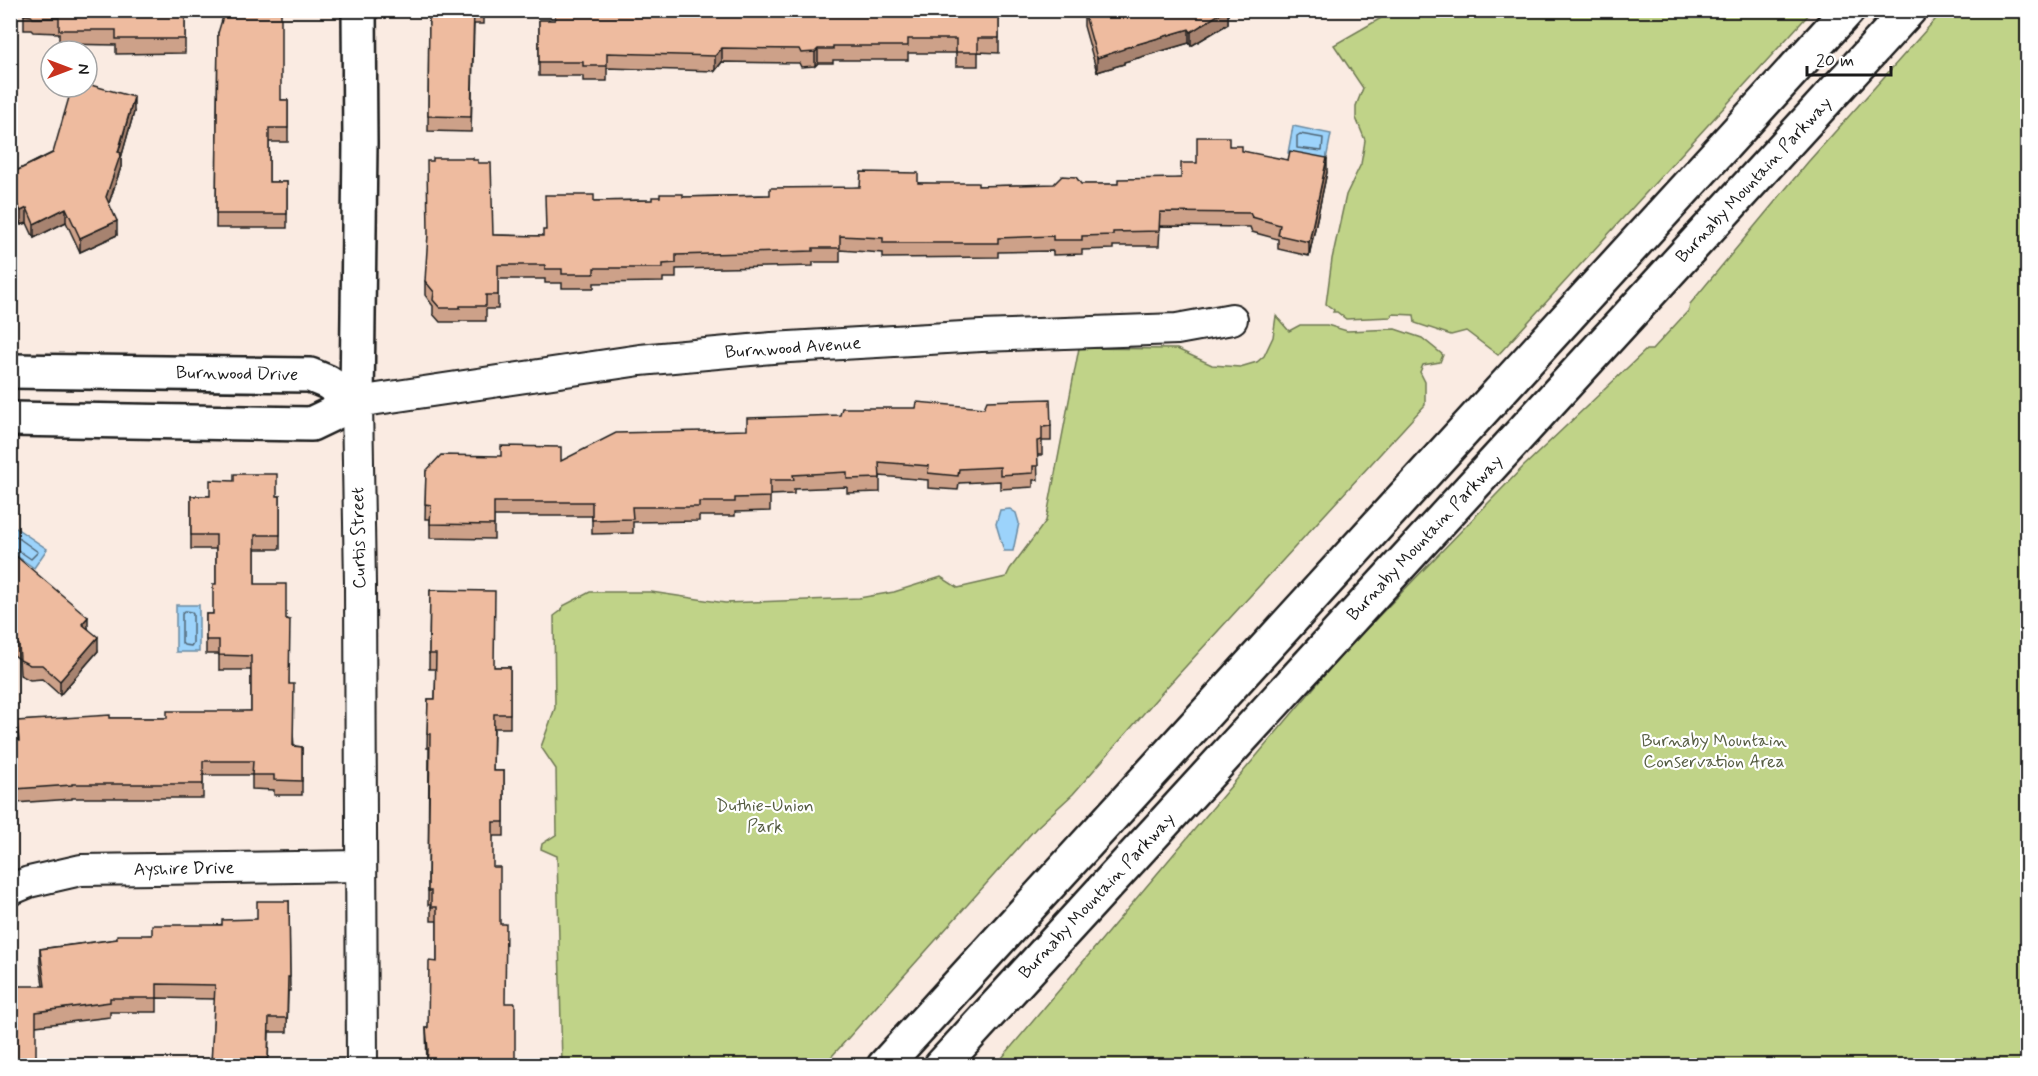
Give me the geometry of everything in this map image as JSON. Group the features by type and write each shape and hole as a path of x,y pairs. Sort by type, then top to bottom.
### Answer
{"main road":[{"name":"Curtis Street","path":"357,402 359,10"},
{"path":"884,1065 1848,10"},
{"name":"Burnaby Mountain Parkway","path":"941,1065 1909,10"},
{"name":"Burnwood Drive","path":"10,371 310,375 327,382 357,402"},
{"path":"10,418 311,423 357,402"}],"street":[{"name":"Burnwood Avenue","path":"357,402 640,360 772,348 981,336 1177,329 1232,320"},
{"name":"Curtis Street","path":"357,402 362,1065"},
{"name":"Ayshire Drive","path":"10,890 29,882 81,870 361,866"}],"green space":[{"path":"1395,10 1812,11 1498,355 1466,331 1451,335 1415,323 1414,315 1393,314 1391,317 1346,319 1337,312 1333,312 1334,310 1326,304 1332,259 1346,195 1361,164 1365,140 1356,118 1356,106 1363,88 1334,45"},
{"name":"Burnaby Mountain Conservation Area","path":"1943,11 2027,11 2027,1065 996,1065 1344,652 1524,466 1646,350 1652,350 1689,310 1690,304 1808,162"},
{"name":"Duthie-Union Park","path":"1276,316 1289,331 1300,325 1327,325 1347,331 1395,329 1422,338 1443,355 1440,362 1423,365 1420,372 1425,382 1425,405 1165,689 1073,794 1036,828 824,1065 562,1065 557,856 541,849 542,844 557,834 556,769 541,747 555,708 554,616 562,610 563,606 590,592 651,592 725,603 859,598 894,592 941,577 958,588 1006,577 1046,521 1079,348 1177,349 1212,365 1240,367 1257,362 1264,356 1273,337"}],"water":[{"path":"1293,126 1331,134 1326,160 1288,153"},
{"path":"1010,509 1016,513 1019,523 1013,551 1004,551 996,524 1000,510"},
{"path":"10,524 47,549 34,568 11,552"},
{"path":"176,605 199,605 199,652 176,652"}],"building":[{"path":"24,10 185,10 185,39 116,39 116,30 59,30 59,18 33,18 24,15"},
{"path":"225,10 281,10 281,100 288,100 288,128 269,128 269,182 287,182 287,214 216,214 218,33"},
{"path":"429,10 474,10 471,117 428,116"},
{"path":"624,10 999,10 999,38 978,38 978,52 956,52 956,39 908,39 908,46 833,46 833,49 818,49 815,52 801,53 799,49 722,48 715,56 607,53 607,66 583,66 583,62 539,62 539,20 555,20 555,12 624,12"},
{"path":"1088,10 1226,10 1191,32 1189,29 1097,58 1084,12"},
{"path":"99,87 134,97 118,152 121,153 106,197 117,221 80,238 66,208 34,224 27,208 21,211 10,191 10,174 53,153 69,99 99,99"},
{"path":"1197,137 1229,137 1229,146 1242,146 1242,151 1288,160 1290,151 1327,158 1309,242 1278,235 1280,225 1252,217 1250,213 1160,212 1159,231 1113,232 1113,235 1082,236 1082,240 1053,240 1053,236 998,238 998,243 883,243 883,238 840,236 840,248 813,248 813,251 676,255 676,263 663,264 663,268 594,268 594,274 562,274 562,269 545,269 545,265 498,265 498,295 486,295 486,306 440,308 433,300 434,292 425,281 428,234 427,161 433,161 433,158 473,158 473,160 478,160 478,163 491,163 493,235 543,236 543,230 546,230 545,195 594,195 594,201 652,200 652,197 660,197 660,194 683,194 683,197 770,195 770,188 860,187 861,172 918,173 918,183 978,183 978,186 1054,184 1062,176 1076,177 1081,184 1118,184 1118,179 1181,178 1181,163 1197,163"},
{"path":"1050,399 1051,426 1042,427 1042,440 1037,441 1038,466 1033,466 1033,473 1000,475 1000,467 959,469 958,476 928,473 929,466 879,462 880,478 847,479 847,472 793,475 794,480 770,480 770,497 735,498 735,502 699,502 699,507 632,507 633,519 592,520 592,502 494,502 494,525 430,524 431,505 425,504 426,471 441,455 501,456 501,446 561,447 561,461 616,433 747,430 747,418 840,415 842,408 916,408 917,402 984,408 987,401"},
{"path":"234,474 277,474 277,496 280,496 280,535 255,535 255,584 286,584 286,619 290,620 289,684 294,684 293,746 302,747 302,781 274,780 274,775 252,775 253,761 203,761 203,784 72,784 15,789 15,793 10,793 10,741 19,741 17,721 110,715 110,718 167,718 167,711 251,711 251,656 219,655 219,640 206,640 206,614 213,614 213,584 216,584 216,535 191,535 191,496 210,496 210,480 234,481"},
{"path":"10,551 88,617 82,624 98,637 60,681 42,665 30,665 20,660 19,645 10,638"},
{"path":"430,590 495,591 494,667 510,667 510,714 494,714 493,771 504,771 504,822 493,822 493,867 500,867 500,924 506,924 505,1003 515,1003 515,1065 427,1065 429,961 437,962 437,907 431,907 431,891 428,891 430,734 427,734 428,699 435,699 436,654 429,654"},
{"path":"257,901 289,901 290,977 288,977 287,1018 269,1018 268,1059 233,1058 233,1065 211,1065 215,985 157,984 157,998 110,998 110,1002 36,1012 36,1065 10,1065 10,986 45,986 40,949 117,939 117,935 152,935 152,925 222,925 222,920 257,919"}]}
